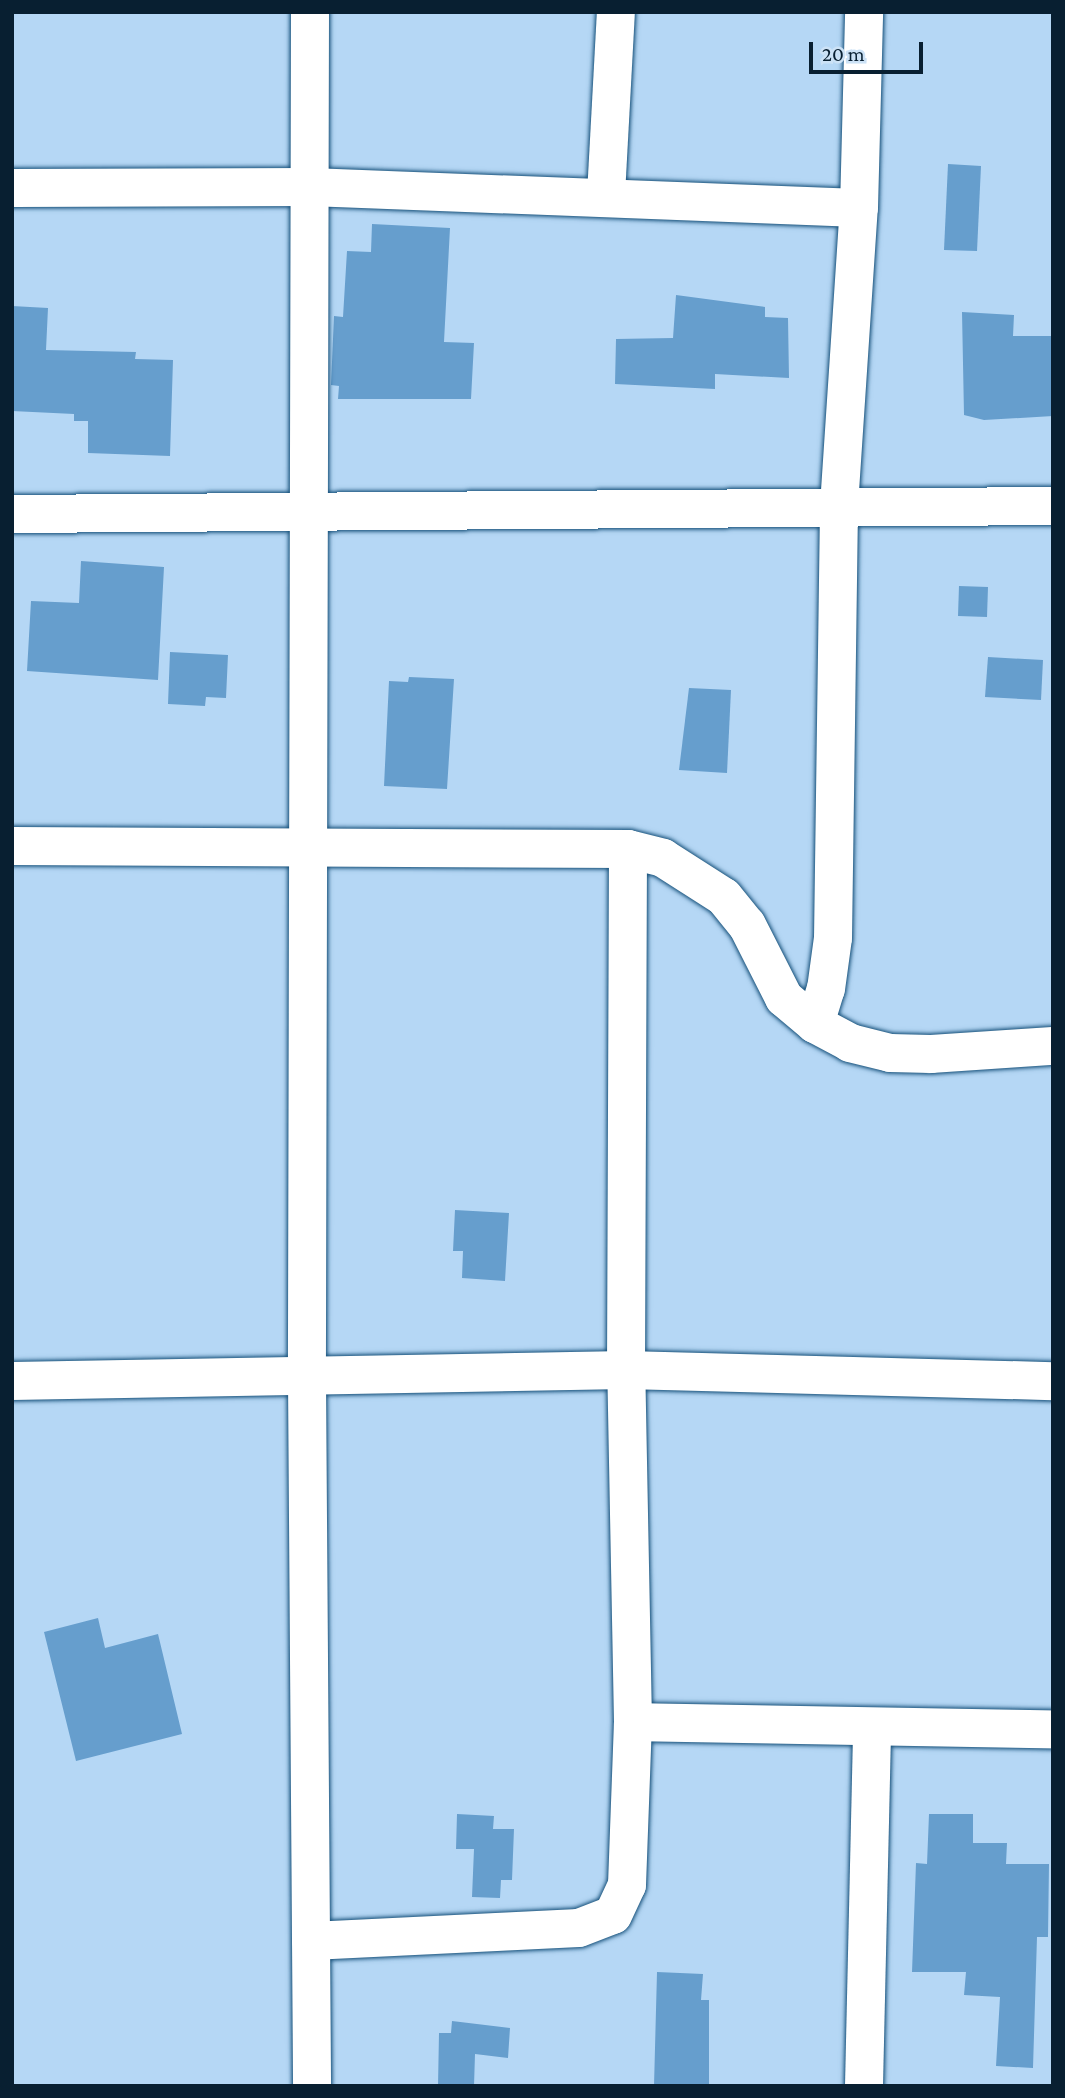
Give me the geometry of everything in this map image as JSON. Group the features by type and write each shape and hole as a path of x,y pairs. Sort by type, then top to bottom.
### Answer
{"street":[{"path":"310,12 307,1379 312,2086"},
{"path":"606,195 617,12"},
{"path":"814,1024 826,989 833,938 838,506 859,208 864,12"},
{"path":"12,188 310,187 606,195 859,208"},
{"path":"12,514 1053,506"},
{"path":"12,846 310,850 628,849 663,858 724,897 747,925 784,998 814,1024 850,1043 890,1053 1053,1046"},
{"path":"311,1941 579,1928 613,1915 627,1885 634,1722 626,1370 628,849"},
{"path":"12,1381 307,1379 626,1370 1053,1381"},
{"path":"634,1722 1053,1729"},
{"path":"864,2086 872,1727"}],"building":[{"path":"948,164 981,166 977,251 944,250"},
{"path":"372,224 450,228 444,342 474,343 471,399 338,399 339,386 331,385 334,316 343,317 347,251 371,252"},
{"path":"676,295 765,307 765,317 788,318 789,378 715,374 715,389 615,384 616,339 673,338"},
{"path":"12,306 48,308 46,350 136,352 135,359 173,360 170,456 88,453 88,421 74,421 74,414 12,411"},
{"path":"962,312 1014,315 1013,336 1053,336 1053,416 984,420 964,415"},
{"path":"81,561 164,567 158,680 27,671 31,601 79,603"},
{"path":"959,586 988,587 987,617 958,616"},
{"path":"170,652 228,655 226,698 206,697 205,706 168,704"},
{"path":"988,657 1043,660 1041,700 985,697"},
{"path":"409,677 454,679 447,789 384,786 389,681 408,682"},
{"path":"689,688 731,690 727,773 679,770"},
{"path":"455,1210 509,1213 505,1281 462,1278 463,1251 453,1251"},
{"path":"98,1618 105,1648 158,1634 182,1734 76,1761 44,1632"},
{"path":"457,1814 494,1816 493,1829 514,1829 512,1880 501,1880 500,1898 472,1897 474,1849 456,1849"},
{"path":"929,1814 973,1814 973,1843 1007,1843 1006,1864 1049,1864 1048,1937 1037,1937 1033,2068 996,2066 1000,1997 964,1995 966,1972 912,1972 916,1863 927,1864"},
{"path":"657,1972 703,1974 701,2000 709,2000 709,2086 654,2086"},
{"path":"452,2021 510,2028 508,2058 475,2054 474,2086 438,2086 439,2033 451,2033"}]}
